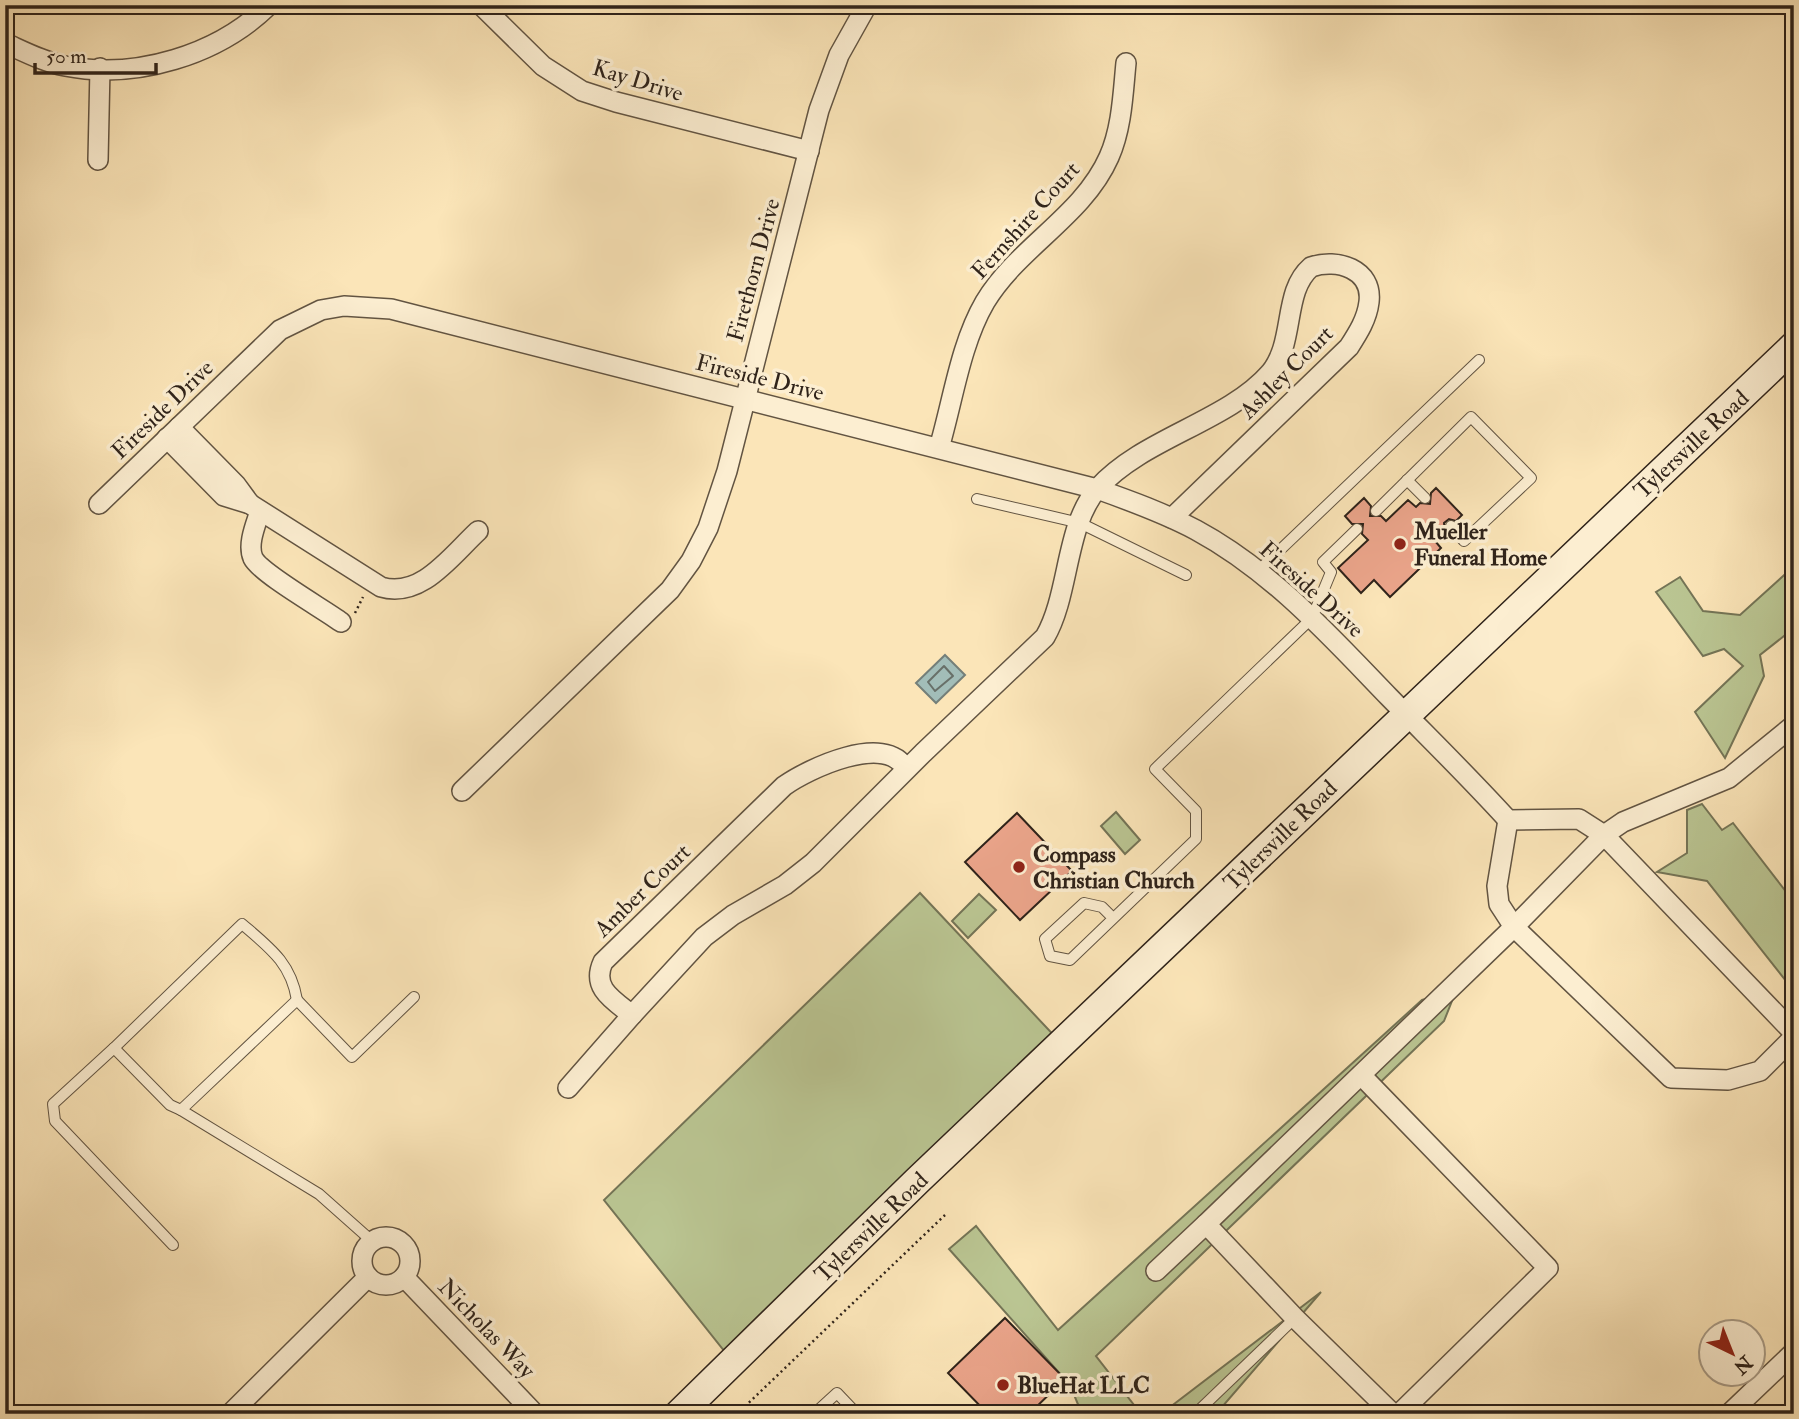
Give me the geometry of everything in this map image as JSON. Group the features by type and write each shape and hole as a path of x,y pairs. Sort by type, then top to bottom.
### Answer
{"main road":[{"name":"Tylersville Road","path":"679,1414 1794,346"}],"street":[{"path":"5,44 63,66 100,68 180,59 233,32 269,5"},
{"name":"Kay Drive","path":"481,5 543,66 582,90 616,102 809,151"},
{"name":"Firethorn Drive","path":"462,791 645,617 691,561 716,506 826,88 839,55 867,5"},
{"name":"Fernshire Court","path":"939,448 970,337 984,304 1014,266 1090,189 1109,158 1121,111 1126,63"},
{"path":"98,160 100,68"},
{"name":"Ashley Court","path":"1097,489 1129,462 1240,397 1268,375 1286,344 1298,285 1311,267 1335,263 1357,272 1365,281 1369,304 1362,326 1349,347 1172,518"},
{"name":"Fireside Drive","path":"99,504 280,330 321,310 344,306 391,309 1097,489 1172,518 1197,530 1258,571 1312,618 1406,715 1433,738 1508,820"},
{"path":"173,432 224,496 255,507 370,581 392,590 415,586 478,531"},
{"path":"568,1088 704,937 733,915 785,885 813,863 906,769 1045,637 1055,616 1080,523 1097,489"},
{"path":"255,507 251,541 253,558 264,570 341,621"},
{"path":"1156,1271 1514,927 1604,835 1623,822 1729,778 1794,725"},
{"name":"Amber Court","path":"632,1015 606,994 599,984 598,973 603,962 784,786 814,767 861,754 887,756 903,763 906,769"},
{"path":"1579,819 1604,835 1794,1035 1760,1072 1728,1080 1671,1078 1514,927 1499,904 1497,886 1508,820 1579,819"},
{"path":"1361,1075 1548,1268 1399,1414"},
{"path":"1206,1224 1295,1318 1393,1414"},
{"path":"387,1238 401,1243 410,1255 404,1277 398,1282 382,1285 368,1277 363,1262 373,1242 387,1238"},
{"path":"230,1414 368,1277"},
{"name":"Nicholas Way","path":"404,1277 535,1414"},
{"path":"1729,1414 1794,1352"}],"lane":[{"path":"1258,571 1479,360"},
{"path":"1376,510 1471,417 1531,478 1464,541 1451,526"},
{"path":"1407,480 1425,498"},
{"path":"977,499 1080,523 1186,575"},
{"path":"1113,918 1102,907 1084,903 1045,939 1050,956 1070,960 1196,839 1196,811 1155,769 1312,618 1331,572 1323,562 1357,529"},
{"path":"173,1245 55,1121 53,1104 242,924 274,951 293,979 297,1000 352,1057 414,997"},
{"path":"181,1110 297,1000"},
{"path":"114,1048 170,1105 319,1194 373,1242"},
{"path":"1195,1414 1295,1318"},
{"path":"822,1411 837,1393 857,1414"}],"path":[{"path":"341,621 354,617 370,581"},
{"path":"737,1414 945,1215"}],"green space":[{"path":"1794,490 1794,628 1760,655 1764,676 1725,758 1695,712 1743,666 1724,649 1703,656 1656,592 1680,577 1703,611 1740,615 1792,568"},
{"path":"1702,804 1722,830 1733,823 1794,902 1794,991 1707,881 1657,872 1687,853 1687,810"},
{"path":"1116,812 1140,840 1125,854 1101,826"},
{"path":"920,893 1062,1044 733,1362 604,1200"},
{"path":"979,894 996,910 968,938 952,921"},
{"path":"1456,991 1444,1021 1096,1356 1141,1414 1082,1414 1070,1385 949,1249 976,1226 1058,1330 1422,1000"},
{"path":"1321,1292 1216,1414 1161,1414"}],"water":[{"path":"945,655 965,675 936,703 916,683"}],"building":[{"name":"Mueller Funeral Home","path":"1436,488 1462,515 1456,521 1449,519 1444,523 1445,531 1435,541 1441,548 1390,597 1374,580 1361,593 1338,568 1368,540 1362,534 1363,524 1352,524 1345,516 1364,498 1371,506 1370,516 1381,516 1386,521 1408,500 1416,507 1420,503 1430,504 1431,493"},
{"name":"Compass Christian Church","path":"1017,813 1072,871 1020,920 965,862"},
{"path":"1005,1318 1065,1379 1029,1414 988,1414 948,1373"}],"place":[{"name":"Mueller Funeral Home","path":"1400,544"},
{"name":"Compass Christian Church","path":"1019,867"},
{"name":"BlueHat LLC","path":"1003,1385"}]}
